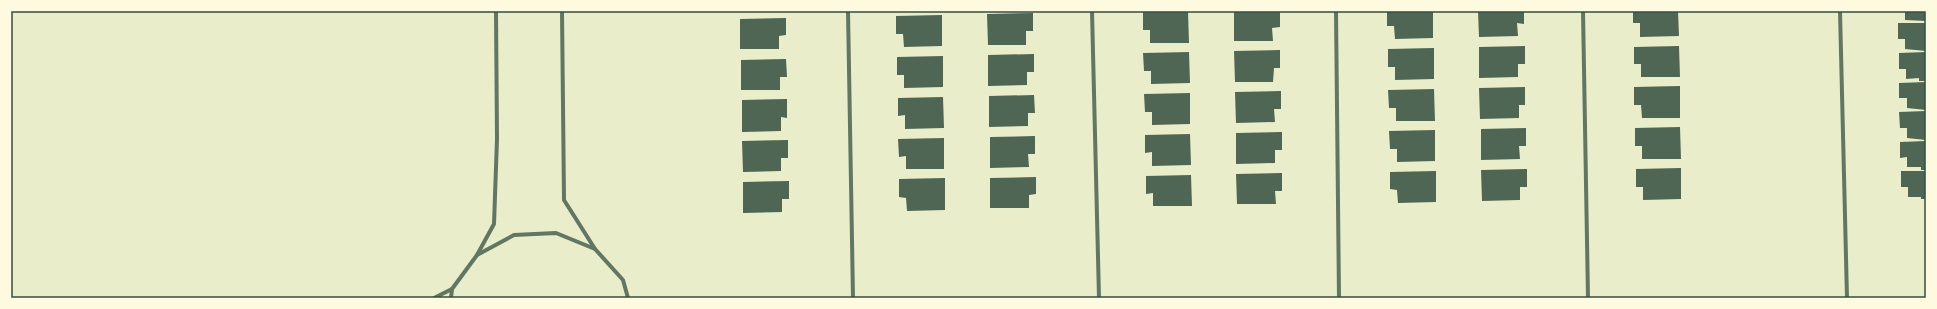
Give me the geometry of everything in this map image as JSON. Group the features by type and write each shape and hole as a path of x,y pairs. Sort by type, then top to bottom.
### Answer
{"street":[{"path":"434,298 452,289 477,255 494,224 497,139 496,11"},
{"path":"562,11 564,200 595,249 623,280 628,298"},
{"path":"848,11 853,298"},
{"path":"1092,11 1099,298"},
{"path":"1336,11 1339,298"},
{"path":"1583,11 1588,298"},
{"path":"1840,11 1847,298"},
{"path":"477,255 514,235 556,233 595,249"},
{"path":"451,298 452,289"}],"building":[{"path":"1188,11 1189,43 1150,43 1150,30 1143,30 1143,12"},
{"path":"1234,11 1280,11 1280,27 1272,28 1273,41 1234,41"},
{"path":"1387,11 1433,11 1433,38 1395,39 1394,26 1387,26"},
{"path":"1478,11 1524,11 1524,24 1517,23 1518,36 1479,37"},
{"path":"1633,11 1678,11 1679,36 1640,37 1640,23 1633,23"},
{"path":"1905,11 1926,11 1926,21 1905,20"},
{"path":"1033,13 1033,31 1026,31 1026,45 988,45 987,14"},
{"path":"942,15 942,46 904,47 903,34 896,34 896,16"},
{"path":"786,18 786,35 779,36 779,49 740,49 740,19"},
{"path":"1898,23 1926,23 1926,51 1905,49 1905,39 1898,39"},
{"path":"1525,46 1525,64 1518,64 1518,77 1479,78 1479,47"},
{"path":"1679,46 1680,77 1641,77 1641,64 1634,64 1634,47"},
{"path":"1434,48 1434,79 1395,80 1395,67 1388,67 1388,49"},
{"path":"1280,50 1280,68 1274,68 1273,82 1235,82 1234,51"},
{"path":"1189,52 1190,83 1151,84 1151,71 1144,71 1143,53"},
{"path":"1926,52 1926,81 1919,81 1919,78 1906,79 1906,69 1899,69 1899,53"},
{"path":"1034,54 1034,72 1027,72 1027,85 988,86 988,55"},
{"path":"943,56 943,87 904,88 904,75 897,75 897,57"},
{"path":"786,59 787,77 780,77 780,90 741,90 741,60"},
{"path":"1926,82 1926,110 1907,108 1907,98 1899,98 1899,83"},
{"path":"1680,86 1680,118 1642,118 1641,105 1634,105 1634,87"},
{"path":"1525,87 1525,105 1519,105 1519,118 1480,119 1479,88"},
{"path":"1434,89 1435,121 1396,121 1396,108 1389,108 1388,90"},
{"path":"1281,91 1281,109 1274,109 1275,122 1236,123 1235,92"},
{"path":"1190,93 1190,124 1152,125 1152,112 1145,112 1144,94"},
{"path":"1034,95 1035,113 1028,113 1028,126 989,127 989,96"},
{"path":"943,97 944,128 905,129 905,115 898,116 898,98"},
{"path":"787,99 787,118 781,117 781,131 742,132 742,100"},
{"path":"1926,111 1926,140 1907,138 1907,128 1900,128 1899,112"},
{"path":"1680,127 1681,159 1642,159 1642,146 1635,146 1635,128"},
{"path":"1526,128 1526,146 1519,146 1520,159 1481,160 1481,129"},
{"path":"1435,130 1435,161 1397,162 1397,149 1390,149 1389,131"},
{"path":"1282,132 1282,150 1275,150 1275,163 1236,164 1236,133"},
{"path":"1190,134 1191,165 1152,166 1152,152 1145,153 1145,135"},
{"path":"1035,136 1035,154 1028,154 1029,167 990,168 990,137"},
{"path":"944,138 944,169 906,169 906,156 899,157 898,139"},
{"path":"788,140 788,158 781,158 781,171 743,172 742,141"},
{"path":"1926,141 1926,170 1921,170 1921,167 1907,167 1907,157 1900,158 1900,142"},
{"path":"1681,168 1681,199 1643,200 1643,187 1636,187 1636,169"},
{"path":"1527,169 1527,187 1520,187 1520,200 1482,201 1481,170"},
{"path":"1436,171 1436,202 1398,203 1397,190 1390,189 1390,172"},
{"path":"1901,171 1926,171 1926,199 1921,199 1921,197 1908,197 1908,187 1901,187"},
{"path":"1282,173 1282,191 1275,191 1276,204 1237,204 1236,174"},
{"path":"1191,175 1192,206 1153,206 1153,193 1146,194 1146,176"},
{"path":"1036,177 1036,194 1029,195 1029,208 990,208 990,178"},
{"path":"945,178 945,210 907,211 906,198 899,197 899,179"},
{"path":"789,181 789,199 782,199 782,212 743,213 743,182"}]}
